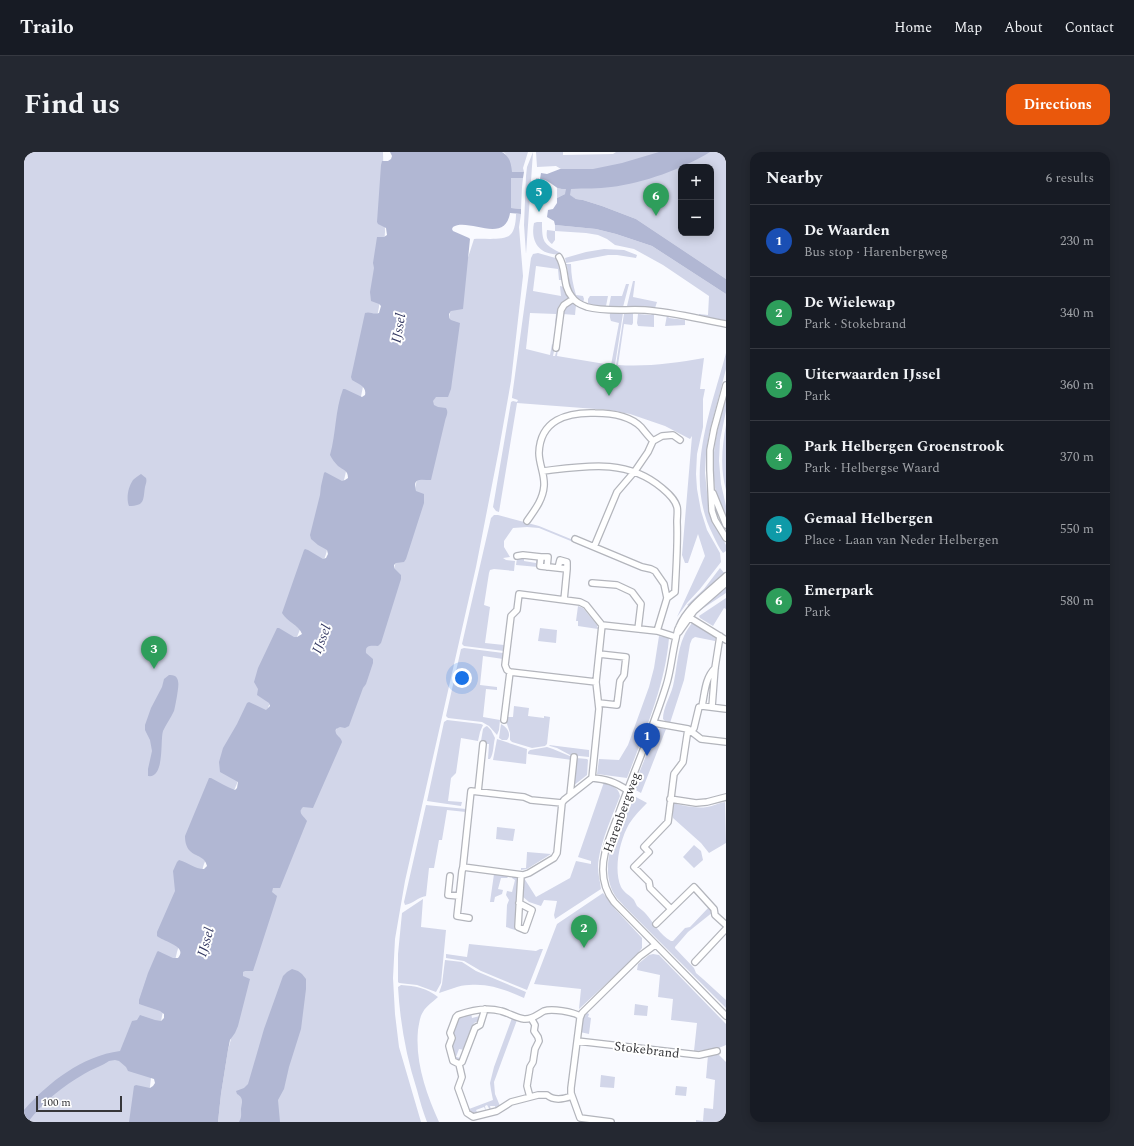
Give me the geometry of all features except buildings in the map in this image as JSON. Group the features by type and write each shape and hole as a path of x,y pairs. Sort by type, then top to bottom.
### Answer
{"street":[{"path":"559,257 562,261 568,292 573,299 580,304 593,308 653,311 726,324"},
{"path":"556,348 561,310 573,299"},
{"path":"726,385 710,450 712,512 726,538"},
{"path":"527,521 540,502 544,487 539,454 541,438 553,422 574,413 603,413 627,418 640,426 653,441"},
{"path":"594,547 617,492 635,471 648,452 653,441 662,436 673,435 680,440"},
{"path":"542,470 612,466 635,471 654,482 671,496 677,507 678,535 675,592 667,598"},
{"path":"711,487 726,525"},
{"path":"575,539 655,571 664,584 667,598 657,631"},
{"path":"517,556 523,555 541,557 540,566 567,569 564,600"},
{"name":"Harenbergweg","path":"726,576 698,601 676,637 672,650 667,684 654,723 605,852 603,868 604,879 609,896 655,945 726,1016"},
{"path":"592,583 617,585 632,592 641,604 638,629"},
{"name":"Harenbergweg","path":"688,616 726,584"},
{"path":"596,682 510,672 507,670 505,665 511,616 517,610 519,594 582,603 602,625 657,631 676,637"},
{"path":"688,616 726,640"},
{"path":"592,778 599,703 596,682 602,625"},
{"path":"712,707 715,668 720,636"},
{"path":"599,654 626,657 624,675 620,681 617,706 599,703"},
{"path":"671,909 650,888 649,882 634,867 649,852 644,847 668,822 674,774 683,762 690,730 694,728 699,707 702,706 707,678 715,668"},
{"path":"504,720 510,672"},
{"path":"702,706 726,709"},
{"path":"654,723 690,730 700,739 726,742"},
{"path":"478,792 483,744"},
{"path":"570,795 574,757"},
{"path":"463,867 521,874 529,873 557,855 562,803 564,800 592,778 606,779 628,790"},
{"path":"470,918 457,916 471,791 562,803"},
{"path":"670,799 696,803 726,797"},
{"path":"519,903 521,874"},
{"path":"450,876 448,895 459,896"},
{"path":"656,924 694,887 714,909 715,915 726,925"},
{"path":"694,962 726,929"},
{"path":"611,1122 580,1120 572,1096 571,1088 580,1016 640,956 655,945"},
{"path":"459,1064 453,1061 449,1046 452,1038 450,1033 458,1015 485,1009 501,1011 524,1019 531,1018 549,1010 574,1013 580,1016"},
{"path":"459,1064 462,1062 475,1028 480,1024 485,1009"},
{"path":"530,1097 527,1086 530,1067 539,1041 534,1031 535,1025 531,1018"},
{"name":"Stokebrand","path":"577,1041 699,1055 717,1051"},
{"path":"459,1064 462,1077 458,1088 467,1113 476,1119 486,1113 497,1111 506,1104 530,1097 547,1095 550,1098 562,1099 572,1096"}],"shaded area":[{"path":"24,152 383,152 385,232 379,307 345,476 326,554 299,632 204,864 177,952 162,1016 151,1078 146,1122 24,1122"},
{"path":"502,152 528,152 523,168 524,172 511,172 505,153"},
{"path":"533,152 526,254 524,225 526,176 527,167"},
{"path":"536,152 563,152 563,155 613,154 616,152 726,152 726,279 636,219 602,206 576,199 569,195 565,194 557,198 557,188 561,189 561,169 556,166 537,167"},
{"path":"511,178 523,178 521,209 511,208"},
{"path":"536,178 539,178 544,204 535,204 534,201"},
{"path":"516,214 521,214 519,227 523,276 511,381 476,567 405,881 395,939 393,978 399,1047 421,1122 218,1122 228,1050 243,972 301,809 336,730 395,565 416,484 450,313 474,239 498,239 507,237 512,233 514,228"},
{"path":"542,222 542,234 547,245 561,254 547,253 535,242 533,230 534,223"},
{"path":"555,225 596,229 652,246 726,294 726,322 699,317 699,314 708,315 709,296 663,265 634,249 615,245 598,235 555,231"},
{"path":"547,230 555,231 555,240 552,244 547,238"},
{"path":"604,249 624,250 637,255 636,258 608,255 566,263 565,258"},
{"path":"538,253 559,259 563,278 562,280 559,280 558,269 536,266 533,291 561,296 560,286 564,287 569,299 557,325 555,325 556,314 530,313 526,349 550,355 552,344 555,346 553,356 555,356 558,349 557,356 611,365 619,323 611,321 610,314 611,312 623,313 616,365 624,314 633,312 632,325 624,324 618,365 661,364 704,358 700,389 705,389 703,399 703,427 697,454 697,489 701,511 707,530 720,553 721,562 677,617 705,556 698,534 688,563 685,563 682,555 692,436 690,439 665,426 630,414 609,410 517,403 499,512 493,507 511,402 517,402 518,400 512,397 531,258 533,254"},
{"path":"565,264 571,264 572,280 576,295 583,296 583,303 575,297 570,289 567,282 569,281 567,266"},
{"path":"633,281 635,281 633,297 657,302 655,308 627,306"},
{"path":"626,284 629,284 623,307 609,306 611,296 622,296"},
{"path":"590,296 608,296 606,306 588,305 588,299"},
{"path":"573,302 576,305 575,315 563,314 564,309"},
{"path":"653,313 654,327 638,326 638,314 651,315"},
{"path":"667,315 669,318 685,320 685,325 665,326"},
{"path":"726,353 726,369 709,434 705,473 711,513 726,545 726,551 723,553 713,535 704,513 700,490 700,467 707,420"},
{"path":"726,397 726,411 720,440 719,461 721,484 726,506 726,522 715,491 713,464 716,437"},
{"path":"726,425 726,490 722,458"},
{"path":"494,515 539,526 578,542 578,544 539,528 527,527 513,528 504,541 504,547 510,557 503,558 506,560 515,561 514,571 490,570 484,605 490,607 485,643 504,645 504,651 464,646 462,644 491,518"},
{"path":"524,557 524,561 536,563 537,559 539,562 538,567 516,565 517,558"},
{"path":"720,568 725,574 689,606 687,605 704,589"},
{"path":"726,586 726,593 698,611"},
{"path":"726,598 726,609 724,608 713,626 700,618 699,616"},
{"path":"578,606 583,608 597,625 598,629 578,626 578,621 576,621"},
{"path":"692,623 716,638 715,641 695,637 692,639 684,680 670,723 663,719 664,711 673,686 678,654 686,632"},
{"path":"540,628 557,630 556,643 538,641"},
{"path":"659,636 669,638 663,674 653,710 627,778 597,774 599,759 619,760 628,745 649,687 654,668"},
{"path":"464,648 503,653 503,659 483,656 480,685 497,687 497,690 486,689 483,717 500,720 497,735 489,726 482,722 448,718 446,716 461,649"},
{"path":"514,706 529,708 528,716 544,718 544,716 550,717 547,744 545,746 532,748 510,740 510,733 506,721 507,717 513,717"},
{"path":"447,720 483,725 478,741 461,738 456,773 451,778 448,801 462,802 461,806 427,801 444,722"},
{"path":"501,724 509,733 507,740 502,740 499,738"},
{"path":"487,726 495,738 493,752 490,759 488,759 489,744 481,741 483,729"},
{"path":"661,728 666,729 641,793 633,788 656,731"},
{"path":"497,739 527,749 526,764 493,760"},
{"path":"549,745 589,750 589,757 570,755"},
{"path":"547,747 572,757 572,760 528,754 530,750"},
{"path":"576,758 588,760 587,775 573,786"},
{"path":"604,782 616,789 620,796 606,831 599,858 598,870 601,889 555,919 554,915 557,901 544,900 541,906 529,902 522,896 523,877 536,897 570,878 576,861 591,864 591,861 578,857"},
{"path":"636,797 647,803 629,824 620,846 618,872 621,887 634,900 637,906 645,913 660,932 671,941 673,941 685,928 690,927 709,907 713,912 688,932 675,948 694,968 696,973 726,1000 726,1008 624,906 616,897 610,885 608,860 611,848 629,799"},
{"path":"725,802 726,843 709,853 701,843 673,818 672,803 698,808 709,807"},
{"path":"426,805 466,809 466,812 447,810 442,840 439,840 434,868 429,868 426,896 405,905 404,902"},
{"path":"497,827 515,829 513,841 496,839"},
{"path":"694,845 701,851 703,860 694,868 683,857"},
{"path":"527,852 551,854 527,869 521,870 521,868 526,868"},
{"path":"494,874 509,876 507,878 501,878 498,889 503,890 502,894 495,897 494,902 490,902"},
{"path":"512,876 519,877 515,930 506,927 507,905 509,900 506,895 507,891 512,892 515,880"},
{"path":"603,893 616,910 642,938 642,948 635,957 579,1009 581,989 534,984 557,924"},
{"path":"423,899 421,927 446,930 441,983 436,992 417,985 398,982 398,954 402,913"},
{"path":"469,944 536,951 543,949 527,990 481,971 464,961 446,958 446,954 467,957"},
{"path":"649,955 659,955 726,1024 726,1045 714,1050 694,1051 697,1023 671,1020 673,999 658,997 660,975 637,970 638,964"},
{"path":"445,960 462,962 476,971 526,992 524,998 504,990 484,985 465,985 439,993 442,984"},
{"path":"401,985 421,988 430,991 438,997 422,1014 418,1030 418,1054 422,1077 439,1122 427,1122 413,1077 404,1039 400,1013 398,987"},
{"path":"635,1004 648,1006 647,1016 634,1015"},
{"path":"479,1012 481,1012 479,1021 474,1023 465,1050 459,1049 456,1057 460,1058 459,1061 455,1060 451,1045 456,1037 453,1034 459,1018 471,1013 472,1018 480,1016"},
{"path":"587,1013 589,1014 588,1017 591,1018 589,1034 580,1032 582,1019"},
{"path":"512,1018 517,1020 494,1082 495,1094 500,1106 495,1109 495,1106 490,1106 490,1110 487,1105 485,1106 486,1111 484,1107 476,1110 478,1114 474,1114 470,1112 469,1109 493,1100 490,1083 494,1067"},
{"path":"717,1053 726,1062 726,1119 722,1122 696,1122 696,1120 703,1121 704,1108 713,1109 715,1080 706,1078 708,1055"},
{"path":"601,1075 615,1077 614,1088 600,1087"},
{"path":"676,1086 687,1087 686,1096 675,1095"}],"water":[{"name":"IJssel","path":"390,152 502,152 510,160 512,172 524,172 523,178 511,178 511,208 521,209 521,214 510,213 507,222 501,227 494,229 460,225 453,227 452,229 453,231 470,239 463,309 451,311 449,314 449,318 451,320 460,323 451,389 448,397 436,397 433,401 434,405 446,408 447,413 431,480 418,480 415,483 416,491 424,494 424,503 406,559 404,562 396,563 394,565 394,568 401,575 401,579 381,643 378,646 369,646 366,650 366,653 373,659 373,663 366,684 363,688 349,726 336,729 336,733 342,742 313,808 303,807 301,809 301,813 307,821 280,888 273,888 272,892 277,896 253,971 243,972 243,976 250,979 238,1026 230,1040 218,1122 129,1122 134,1086 136,1085 150,1088 155,1083 154,1079 128,1071 119,1061 115,1060 109,1061 87,1072 68,1084 47,1101 28,1122 24,1122 24,1110 55,1080 92,1058 120,1051 132,1021 137,1020 140,1015 161,1021 164,1018 164,1014 160,1011 139,1004 139,1000 157,952 158,951 173,958 178,958 180,954 178,947 157,936 157,932 175,891 173,871 179,860 201,869 204,869 207,866 202,858 192,853 189,849 186,844 185,836 209,778 235,790 237,788 238,782 220,772 219,762 223,748 247,703 249,702 266,710 270,706 269,703 257,695 258,689 254,682 258,668 277,628 294,637 302,634 298,628 282,613 304,550 308,550 323,559 326,558 328,554 327,550 311,539 310,535 324,473 325,472 342,481 348,478 346,472 338,466 330,455 338,405 343,389 362,397 365,395 365,389 352,380 351,377 365,313 379,313 381,306 371,301 370,292 377,237 384,237 387,235 386,228 377,222 381,165 382,161 388,161 391,159 392,156"},
{"path":"659,152 710,152 687,164 678,164 678,168 649,179 611,187 571,189 570,195 576,199 602,206 636,219 726,279 726,294 652,246 596,229 555,225 554,221 547,217 548,210 553,209 557,203 557,198 565,194 566,189 558,188 547,181 540,179 541,173 547,174 560,169 593,169 622,163"},
{"path":"141,474 146,478 143,499 138,505 129,506 128,497 130,486 133,480"},
{"path":"169,675 173,675 178,679 175,708 163,731 161,758 157,772 148,776 152,751 150,740 145,730 145,725 151,708 162,687 164,679"},
{"path":"292,969 298,971 306,979 306,989 301,1029 284,1089 278,1100 280,1122 239,1122 241,1117 242,1100 236,1091 244,1088 248,1084 264,1029 283,976"}],"place":[{"name":"Gemaal Helbergen","path":"539,212"},
{"name":"Emerpark","path":"656,216"},
{"name":"Park Helbergen Groenstrook","path":"609,396"},
{"name":"Uiterwaarden IJssel","path":"154,669"},
{"name":"De Waarden","path":"647,756"},
{"name":"De Wielewap","path":"584,948"}]}
